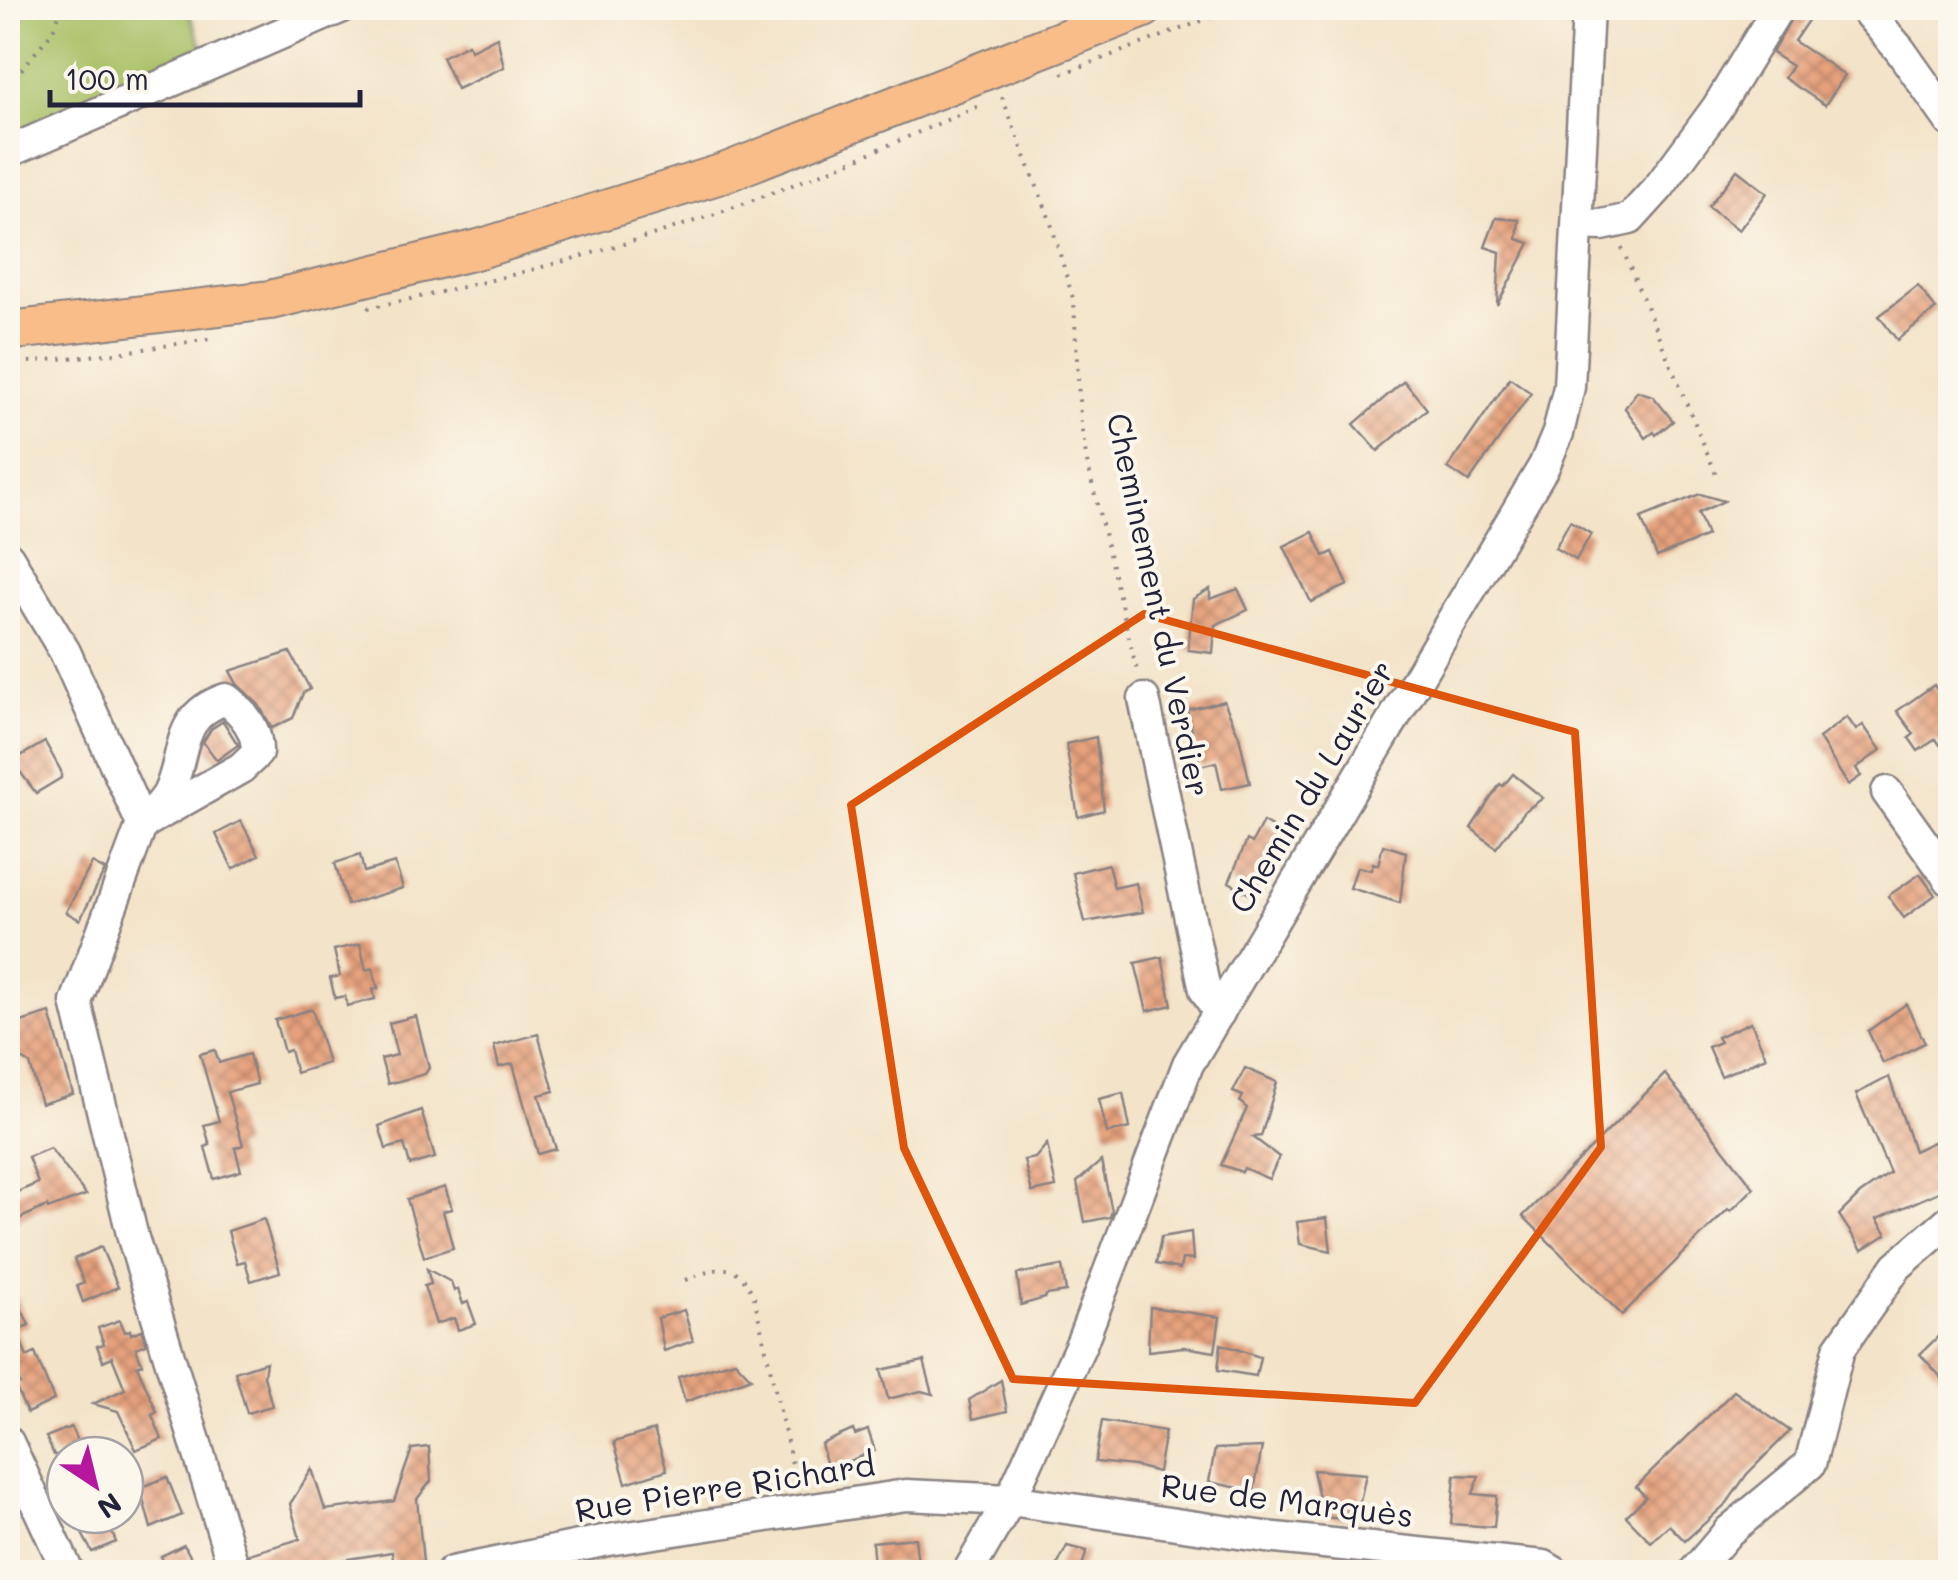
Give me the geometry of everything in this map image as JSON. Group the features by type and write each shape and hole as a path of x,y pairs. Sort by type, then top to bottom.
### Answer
{"main road":[{"path":"8,331 270,300 479,248 724,174 1144,8"}],"street":[{"path":"8,152 340,8"},
{"name":"Chemin du Laurier","path":"968,1572 1010,1500 1082,1342 1188,1064 1544,466 1558,433 1568,387 1588,8"},
{"path":"1579,224 1630,219 1659,188 1717,108 1778,8"},
{"path":"1864,8 1900,50 1950,121"},
{"path":"8,557 64,652 142,824 76,1002 132,1238 234,1572"},
{"name":"Cheminement du Verdier","path":"1144,699 1205,990 1219,1013"},
{"path":"1887,792 1950,880"},
{"path":"1694,1572 1729,1532 1810,1464 1839,1349 1896,1266 1950,1220"},
{"path":"8,1442 68,1572"},
{"name":"Rue Pierre Richard","path":"452,1572 608,1540 906,1494 1010,1500"},
{"name":"Rue de Marquès","path":"1010,1500 1378,1561 1544,1566 1554,1572"}],"path":[{"path":"8,86 52,32 62,8"},
{"name":"Cheminement du Verdier","path":"1002,96 1050,220 1074,302 1080,418 1087,462 1144,699"},
{"path":"1612,223 1718,479"},
{"path":"685,1280 720,1268 736,1270 747,1282 754,1297 802,1510"}],"highlighted area":[{"path":"1144,614 1575,732 1601,1147 1415,1403 1013,1379 904,1148 851,805"}],"green space":[{"path":"8,8 187,8 208,60 8,148"}],"building":[{"path":"1797,8 1811,16 1794,41 1845,75 1825,105 1784,78 1792,66 1772,53"},
{"path":"497,37 504,67 457,89 442,57 468,44 471,50"},
{"path":"1737,170 1767,193 1739,230 1708,207"},
{"path":"1496,218 1519,220 1517,239 1530,243 1497,305 1500,252 1485,247"},
{"path":"1918,286 1936,309 1897,340 1879,316"},
{"path":"1510,378 1531,393 1469,482 1448,468"},
{"path":"1404,381 1427,409 1378,451 1354,424"},
{"path":"1637,391 1653,396 1673,421 1656,435 1654,432 1646,438 1625,408"},
{"path":"1700,494 1724,501 1698,513 1707,536 1657,557 1641,518"},
{"path":"1570,521 1591,534 1576,560 1555,548"},
{"path":"1313,532 1324,556 1333,552 1348,585 1311,602 1284,546"},
{"path":"1210,589 1210,599 1238,589 1248,610 1215,625 1213,653 1188,650 1193,599"},
{"path":"290,652 310,689 303,693 293,718 272,728 259,705 237,684 230,671"},
{"path":"1934,685 1950,709 1950,738 1940,745 1936,739 1918,751 1909,738 1914,734 1897,711"},
{"path":"1224,701 1239,736 1250,783 1222,789 1216,762 1200,766 1187,710"},
{"path":"1847,717 1856,730 1863,725 1881,750 1856,768 1861,776 1848,785 1819,738"},
{"path":"223,721 238,745 217,760 203,742 211,729"},
{"path":"1096,737 1104,810 1078,817 1066,744"},
{"path":"45,742 61,778 36,793 12,761"},
{"path":"1513,774 1543,798 1525,811 1496,848 1471,828 1500,784 1503,786"},
{"path":"241,821 259,855 233,869 216,834"},
{"path":"1263,822 1285,835 1251,895 1229,882 1247,840 1252,843"},
{"path":"1383,845 1406,852 1400,903 1350,888 1357,867 1371,870 1373,863 1378,865"},
{"path":"360,855 364,872 395,863 403,888 347,905 335,863"},
{"path":"92,863 105,870 80,920 66,912"},
{"path":"1108,864 1114,888 1136,883 1143,912 1085,922 1073,873"},
{"path":"1920,874 1935,895 1904,918 1888,896"},
{"path":"360,944 366,970 373,968 378,988 373,989 375,999 347,1006 345,996 335,998 330,978 340,976 334,950"},
{"path":"1162,957 1172,1005 1147,1011 1135,963"},
{"path":"1906,1004 1925,1043 1883,1063 1868,1031"},
{"path":"312,1009 328,1063 296,1073 290,1050 284,1052 275,1020"},
{"path":"50,1013 73,1094 41,1104 30,1064 8,1050 8,1026"},
{"path":"416,1016 429,1068 425,1074 388,1084 381,1059 397,1055 389,1023"},
{"path":"1751,1022 1766,1057 1721,1076 1708,1047 1720,1042 1717,1037"},
{"path":"538,1034 554,1091 539,1095 556,1149 538,1154 513,1064 499,1067 494,1046"},
{"path":"215,1050 219,1063 249,1054 257,1084 227,1092 243,1145 235,1148 241,1171 214,1179 205,1147 210,1145 204,1125 219,1121 200,1054"},
{"path":"1245,1068 1277,1082 1261,1136 1253,1137 1279,1157 1269,1179 1244,1168 1242,1172 1221,1165 1247,1108 1240,1102 1243,1096 1233,1092"},
{"path":"1665,1074 1754,1188 1622,1315 1523,1216"},
{"path":"1889,1077 1914,1151 1950,1134 1950,1187 1877,1219 1887,1234 1862,1250 1839,1215 1890,1173 1856,1094"},
{"path":"1123,1093 1130,1128 1107,1133 1099,1099"},
{"path":"421,1110 435,1158 410,1165 404,1144 386,1149 379,1126"},
{"path":"1047,1144 1056,1187 1032,1192 1024,1160 1035,1158"},
{"path":"50,1148 86,1195 48,1209 47,1206 8,1224 8,1196 38,1183 28,1157"},
{"path":"1101,1161 1112,1211 1110,1217 1085,1222 1077,1182"},
{"path":"445,1187 452,1209 443,1211 453,1248 424,1257 407,1199"},
{"path":"1327,1218 1331,1251 1300,1244 1297,1222"},
{"path":"264,1219 280,1272 251,1281 245,1261 237,1263 228,1231"},
{"path":"1191,1232 1193,1260 1182,1259 1180,1269 1156,1264 1161,1237"},
{"path":"101,1247 118,1287 83,1302 77,1286 84,1283 74,1259"},
{"path":"1062,1266 1066,1292 1021,1305 1017,1274"},
{"path":"427,1269 451,1282 454,1291 458,1289 476,1324 458,1330 454,1318 436,1324 424,1286 431,1284"},
{"path":"8,1279 29,1325 16,1330 27,1357 35,1353 54,1400 27,1413 8,1355"},
{"path":"1150,1307 1220,1317 1215,1352 1184,1347 1148,1351"},
{"path":"684,1310 693,1341 664,1351 658,1318"},
{"path":"120,1320 125,1332 142,1330 146,1344 136,1348 142,1364 137,1366 157,1412 152,1415 162,1439 145,1446 145,1435 129,1435 118,1411 93,1404 125,1389 112,1357 103,1361 97,1346 104,1344 98,1328"},
{"path":"1950,1325 1950,1387 1920,1354"},
{"path":"1221,1344 1260,1357 1256,1376 1218,1370"},
{"path":"735,1361 751,1378 685,1402 678,1377"},
{"path":"924,1361 933,1394 921,1391 888,1399 881,1370"},
{"path":"266,1362 264,1376 272,1406 247,1413 235,1372"},
{"path":"1001,1380 1007,1411 973,1419 969,1400"},
{"path":"1734,1391 1790,1431 1747,1474 1727,1503 1685,1541 1669,1525 1651,1542 1626,1516 1646,1497 1636,1487"},
{"path":"1102,1421 1165,1431 1158,1472 1095,1462"},
{"path":"71,1427 74,1435 51,1435"},
{"path":"654,1430 667,1470 626,1483 614,1442"},
{"path":"853,1430 855,1435 868,1430 875,1451 828,1469 821,1444"},
{"path":"429,1447 431,1481 417,1499 423,1562 394,1565 392,1552 304,1566 305,1569 294,1572 253,1572 249,1554 300,1539 290,1504 312,1469 325,1510 394,1501 412,1449"},
{"path":"1262,1447 1254,1491 1209,1482 1215,1449"},
{"path":"1313,1470 1366,1474 1356,1520 1323,1517"},
{"path":"1455,1475 1479,1476 1473,1494 1497,1496 1494,1527 1451,1524"},
{"path":"167,1477 182,1515 151,1528 145,1486"},
{"path":"83,1535 113,1535 116,1542 92,1552"},
{"path":"915,1538 919,1572 901,1572 900,1563 874,1566 872,1542"},
{"path":"184,1545 199,1572 168,1572 161,1556"},
{"path":"1067,1546 1087,1551 1080,1572 1054,1572"}]}
